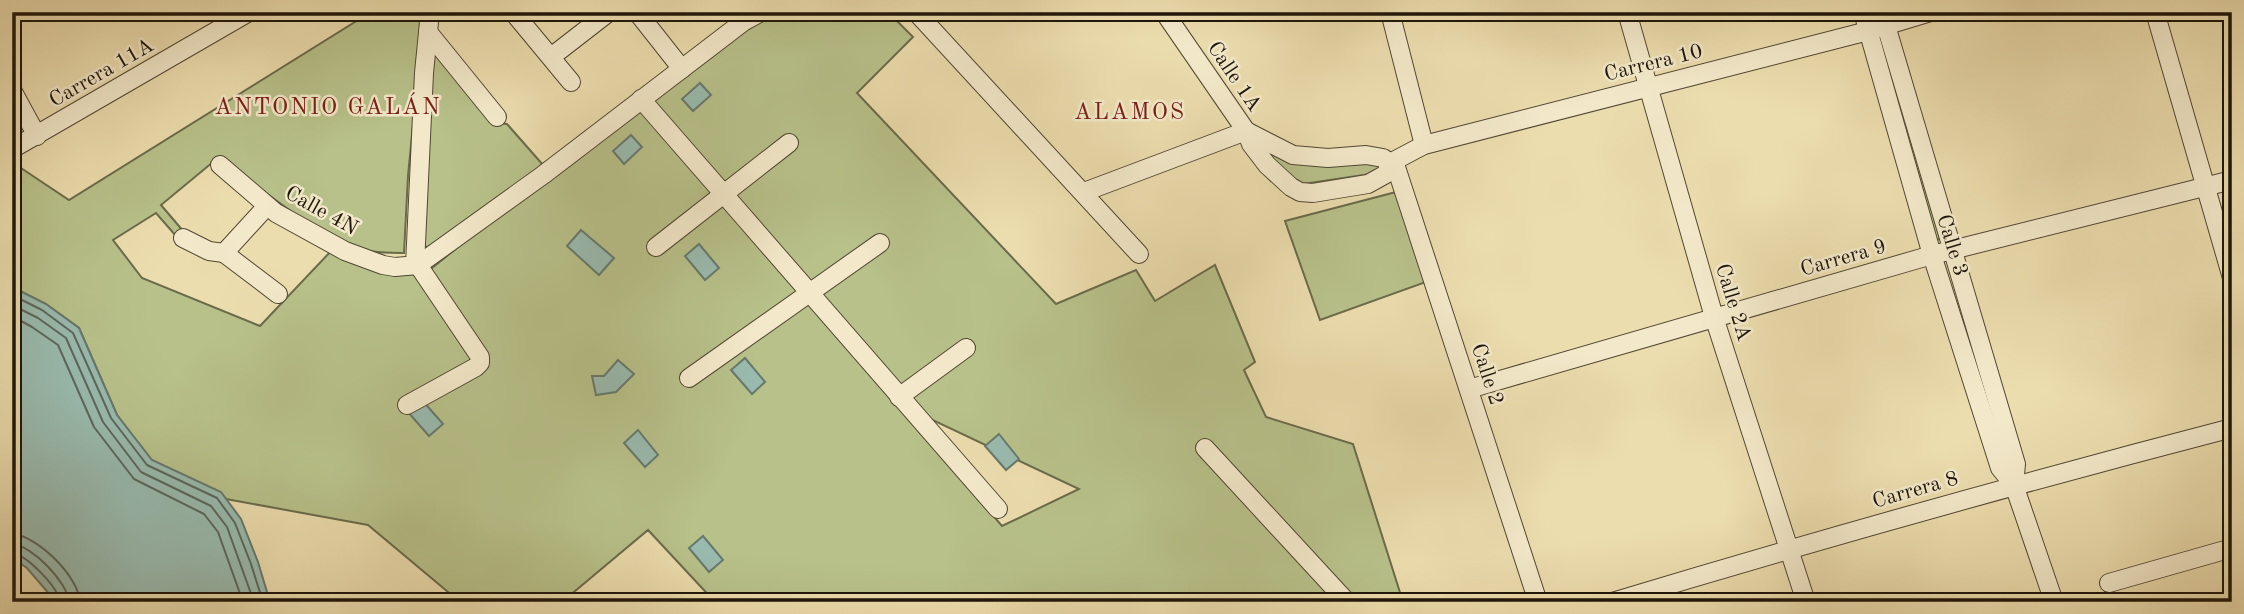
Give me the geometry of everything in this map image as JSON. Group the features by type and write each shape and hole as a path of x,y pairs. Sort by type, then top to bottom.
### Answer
{"street":[{"name":"Carrera 11A","path":"12,149 227,18 249,12"},
{"path":"407,405 480,363 480,358 416,265 424,74 430,12"},
{"path":"513,12 571,82"},
{"path":"551,57 609,12"},
{"path":"637,12 682,69"},
{"path":"416,265 543,175 743,22 761,12"},
{"path":"916,12 1139,254"},
{"name":"Calle 1A","path":"1164,12 1246,131"},
{"path":"1390,12 1424,145"},
{"name":"Calle 2A","path":"1626,12 1714,317 1806,602"},
{"name":"Calle 3","path":"1863,12 1932,255 2016,464 2014,485 2054,602"},
{"name":"Carrera 10","path":"1246,131 1251,144 1268,165 1300,192 1313,193 1368,184 1386,174 1392,162 1424,145 1868,31 1884,19 1931,12"},
{"path":"2155,12 2232,278"},
{"name":"Calle 3","path":"1884,19 1951,251 1978,368"},
{"path":"428,32 497,117"},
{"path":"12,90 37,136"},
{"path":"641,99 998,509"},
{"path":"1084,192 1246,131 1293,155 1328,158 1366,155 1392,162"},
{"path":"656,247 789,143"},
{"path":"1902,149 1920,143"},
{"name":"Calle 2","path":"1392,162 1538,602"},
{"name":"Calle 4N","path":"220,165 267,206 345,251 383,265 416,265"},
{"name":"Carrera 9","path":"1469,389 1932,255 2232,180"},
{"path":"224,253 267,206"},
{"path":"183,238 209,251 224,253 278,294"},
{"path":"689,378 880,243"},
{"path":"900,397 966,348"},
{"name":"Carrera 8","path":"1612,602 2014,485 2232,428"},
{"path":"1205,448 1347,602"},
{"path":"2109,583 2232,548"}],"green space":[{"path":"371,12 424,12 408,176 404,253 366,251 324,232 287,209 219,157 161,205 184,232 176,236 156,213 113,240 142,278 260,326 332,250 432,268 498,215 643,109 1002,526 1079,489 924,416 649,100 756,22 780,12 888,12 913,37 857,93 1056,304 1136,270 1155,301 1215,265 1255,362 1244,370 1266,417 1353,444 1403,602 715,602 648,530 562,602 460,602 368,525 226,499 152,461 117,415 79,328 46,304 12,287 12,162 69,200"},
{"path":"1884,33 1943,238 1933,241 1874,37"},
{"path":"432,47 494,123 507,124 543,165 504,197 428,247 422,246"},
{"path":"1258,142 1381,160 1384,172 1303,184 1273,164"},
{"path":"1396,192 1426,282 1320,320 1285,221"}],"water":[{"path":"700,83 711,95 693,111 682,99"},
{"path":"631,135 642,147 624,164 613,151"},
{"path":"581,230 614,258 599,275 567,246"},
{"path":"699,244 719,268 705,280 685,256"},
{"path":"12,287 46,304 79,328 117,415 152,460 221,492 241,519 270,602 56,602 27,568 12,558"},
{"path":"745,358 765,382 752,394 731,370"},
{"path":"618,360 634,374 616,392 596,395 592,376 604,376"},
{"path":"422,400 443,424 429,436 408,412"},
{"path":"638,430 658,455 645,467 624,443"},
{"path":"999,434 1019,459 1006,470 985,446"},
{"path":"703,536 723,560 709,572 689,548"}],"district":[{"name":"ANTONIO GALÁN","path":"328,106"},
{"name":"ALAMOS","path":"1130,111"}]}
